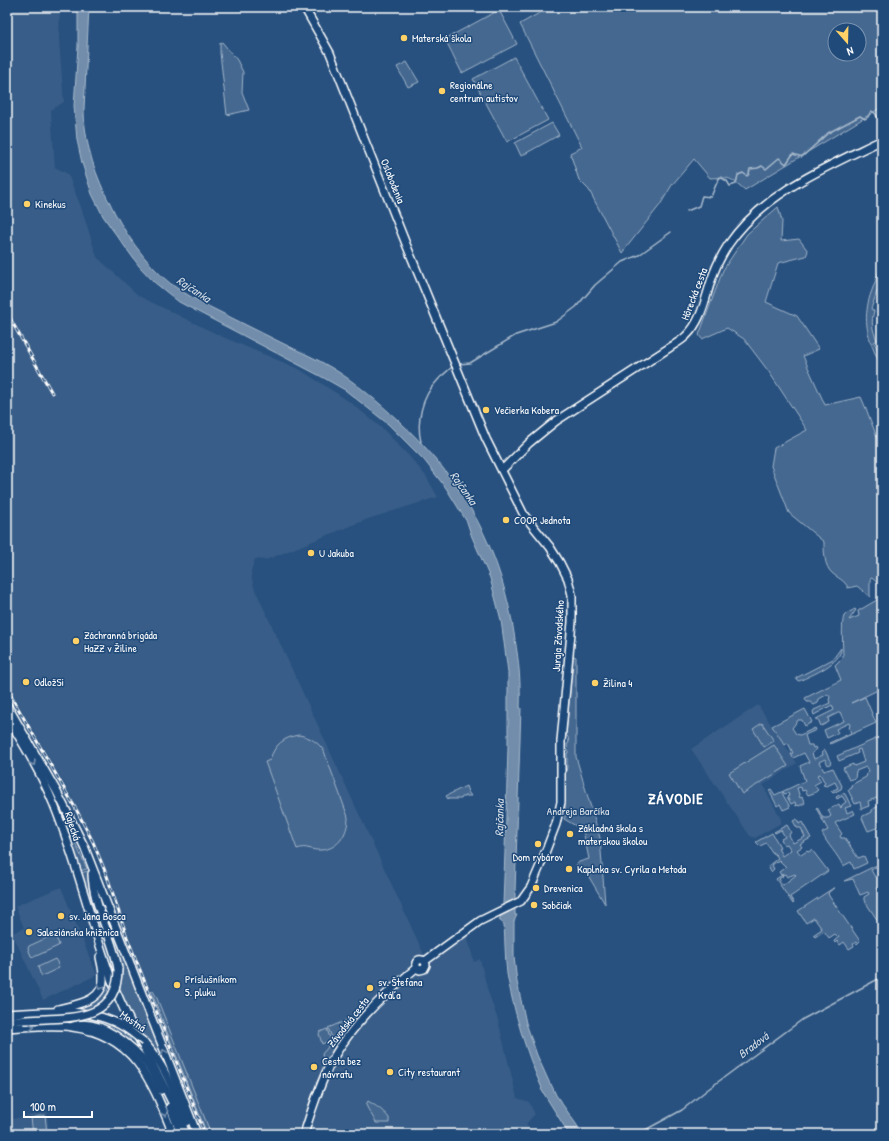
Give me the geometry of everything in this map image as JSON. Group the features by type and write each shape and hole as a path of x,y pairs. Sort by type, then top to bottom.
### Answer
{"main road":[{"name":"Oslobodenia","path":"304,7 330,53 456,365"},
{"name":"Hôrecká cesta","path":"502,470 529,443 556,421 686,336 700,315 714,273 727,246 736,234 758,212 804,179 882,140"},
{"name":"Juraja Závodského","path":"425,961 474,925 518,902 525,896 531,887 560,813 561,741 572,626 570,587 560,563 550,547 524,515 486,439 456,365"},
{"name":"Rajecká","path":"7,704 56,790 75,827 92,868"},
{"name":"Rajecká","path":"7,717 40,774 54,804 101,949"},
{"path":"7,1020 76,1017 91,1014 106,1003 114,992 118,970 93,882 92,868"},
{"path":"92,868 179,1088 194,1132"},
{"path":"43,1012 79,1004 94,998 98,994 103,982 100,958 101,949"},
{"path":"101,949 119,998 160,1076 186,1134"},
{"name":"Závodská cesta","path":"304,1134 315,1099 333,1059 359,1022 386,994 416,968 420,970 424,969 426,965 425,961"},
{"name":"Mostná","path":"7,1014 43,1012 90,1014 111,1020 130,1031 144,1042 161,1064 194,1132"},
{"path":"71,1027 80,1024 95,1026 126,1043 148,1066 165,1097"},
{"path":"7,1028 57,1026 71,1027 90,1031 108,1038 123,1048 136,1060 151,1081 173,1134"},
{"path":"154,1066 180,1134"},
{"name":"Závodská cesta","path":"309,1134 320,1100 324,1080"},
{"path":"179,1088 182,1110"}],"shaded area":[{"path":"7,7 60,7 59,39 64,102 51,110 55,167 68,174 81,207 97,257 139,296 223,337 299,369 350,402 383,429 409,456 426,476 438,497 368,519 271,558 265,560 255,559 251,571 252,579 254,587 428,963 467,935 474,962 480,959 488,991 498,1020 517,1098 529,1102 535,1114 526,1124 534,1134 206,1134 122,918 99,852 68,790 7,685"},
{"path":"78,7 89,7 84,121 91,156 98,178 114,212 144,257 171,284 190,296 326,364 359,386 400,422 444,469 462,494 490,547 501,576 509,607 519,665 521,708 515,892 515,915 517,915 514,921 514,957 517,982 526,1023 537,1055 556,1095 583,1134 569,1134 541,1089 542,1088 521,1032 507,974 504,924 499,920 502,914 503,904 505,851 508,746 508,672 501,620 490,578 467,522 446,488 424,460 388,424 345,390 179,302 154,282 139,266 103,216 92,194 82,163 77,140 74,106 78,46"},
{"path":"758,705 797,763 763,785 781,819 781,823 755,838 750,836 691,749"},
{"path":"61,887 97,975 43,1000 12,933 24,928 15,906"},
{"path":"47,1112 49,1134 7,1134 7,1120"}],"green space":[{"path":"550,7 882,7 882,107 745,190 732,180 710,178 694,159 672,185 660,205 622,253 589,190 579,180 570,153 582,147 520,24"},
{"path":"499,10 517,44 462,73 445,39"},
{"path":"222,42 237,60 243,72 242,92 249,110 227,115 220,53 220,43"},
{"path":"514,57 548,120 507,142 473,79"},
{"path":"407,62 419,82 408,87 397,67"},
{"path":"552,123 559,135 521,156 515,143"},
{"path":"778,207 782,221 781,241 799,239 808,251 806,256 778,263 766,302 797,316 819,349 803,356 825,405 861,397 882,448 882,587 872,578 870,579 870,597 857,586 848,588 841,579 829,570 825,558 824,542 789,513 771,466 774,448 807,430 769,372 744,339 727,328 702,339 699,335 723,270 747,234"},
{"path":"882,270 882,277 871,309 874,311 872,326 877,340 874,342 882,358 882,368 870,340 866,317 870,295 879,271"},
{"path":"882,597 882,688 851,703 865,697 876,723 830,744 829,743 851,733 849,723 836,729 838,733 827,738 824,730 844,721 840,712 828,718 829,722 821,726 818,719 816,719 834,710 832,705 814,715 813,712 814,710 830,703 830,697 828,694 819,699 818,703 814,705 807,702 805,698 841,680 835,665 843,657 842,630 844,616 855,609 856,610 849,620 859,616 858,611"},
{"path":"841,648 837,659 832,663 799,681 797,680 796,678 833,659"},
{"name":"Andreja Barčíka","path":"574,656 576,657 576,757 600,838 605,904 589,877 576,865 579,862 589,859 583,830 564,819 565,776 568,753 567,744 569,743 566,735"},
{"path":"805,709 812,722 805,726 802,720 798,720 792,728 796,734 800,735 815,728 816,730 805,735 808,745 812,745 813,748 816,747 817,749 812,753 814,759 823,755 822,752 825,750 831,763 828,765 825,759 819,762 824,771 833,768 842,786 841,789 833,793 831,791 838,788 835,782 827,786 823,785 825,783 820,774 817,775 821,781 814,785 818,790 814,793 808,795 805,790 802,791 801,787 797,788 800,798 802,797 805,803 799,806 796,806 795,802 791,804 787,797 789,796 788,793 785,794 783,792 783,795 790,807 783,810 780,804 777,806 769,790 771,789 775,795 805,781 800,766 809,762 804,753 793,758 791,754 793,753 788,743 785,745 772,726"},
{"path":"12,718 49,785 87,869 79,871 64,823"},
{"path":"762,723 774,741 764,747 753,729"},
{"path":"299,735 313,740 324,751 348,817 348,823 341,839 333,847 327,849 297,849 265,762 270,760 274,750 280,743 284,740"},
{"path":"882,736 882,801 880,797 868,801 869,806 861,809 860,802 855,804 848,790 852,788 851,785 866,777 868,771 866,767 856,771 855,778 849,780 843,768 864,762 860,749 857,750 858,753 839,761 837,756"},
{"path":"774,745 788,766 742,794 729,773"},
{"path":"466,786 471,796 465,796 461,799 448,799 446,796"},
{"path":"843,793 851,806 845,808 847,813 853,810 855,814 835,823 842,834 840,836 841,838 845,838 858,858 864,856 867,863 854,869 851,862 843,866 827,842 822,833 828,830 816,808 817,807 823,818 828,818 831,816 828,810 839,804 841,808 846,802 842,796 837,799 836,797"},
{"path":"882,801 882,821 878,823 879,827 868,831 862,818 871,812 871,810 881,805"},
{"path":"797,819 799,824 802,822 811,838 800,844 802,847 797,850 801,855 812,850 828,871 790,897 794,903 793,904 776,879 782,875 783,876 779,879 783,885 796,875 787,877 785,874 781,875 779,872 786,867 779,860 772,865 774,869 771,872 768,866 778,858 766,843 760,846 756,842 772,833 780,847 778,848 782,856 791,850 787,844 784,845 781,839 785,837 781,830 775,833 774,832 787,825 791,832 789,835 793,843 805,837 801,828 797,828 793,821"},
{"path":"879,864 882,871 879,872 877,867 871,870 875,877 882,874 882,886 876,888 880,897 882,898 882,903 879,905 880,907 882,906 882,927 864,900 864,897 869,894 868,892 860,895 853,879 844,881"},
{"path":"88,871 103,931 113,961 115,973 114,979 80,873"},
{"path":"835,887 828,893 829,896 860,941 857,944 856,942 853,944 854,946 849,949 844,942 840,945 837,941 835,943 834,941 839,937 838,935 837,936 835,934 829,938 824,931 815,937 813,935 822,929 814,918 806,923 798,911"},
{"path":"101,899 166,1063 167,1071 160,1056 141,1034 118,990 121,978 121,967 108,931"},
{"path":"53,935 59,944 58,946 34,957 31,956 28,948 29,946"},
{"path":"55,959 59,968 42,976 38,967"},
{"path":"106,985 109,995 104,1001 89,1011 70,1010 97,999 104,991"},
{"path":"151,991 153,991 156,996 211,1134 207,1134"},
{"path":"92,1017 109,1023 129,1034 131,1043 96,1023 78,1021"},
{"path":"354,1017 356,1019 344,1034 325,1064 322,1054 328,1047 326,1042 322,1044 319,1034 320,1032 327,1029 330,1038 332,1037 328,1028"},
{"path":"368,1101 379,1108 389,1118 389,1123 376,1123 366,1105"},
{"path":"45,1115 47,1134 33,1134 31,1118"}],"waterway":[{"path":"882,102 880,103 882,106"},
{"path":"687,211 699,206 702,196 711,197 720,177 727,181 730,186 736,184 738,175 743,173 747,176 750,169 762,166 766,169 779,158 786,164 793,154 802,157 828,133 860,116 865,119 871,111 875,113 878,118 882,114"},
{"path":"459,364 470,363 516,335 556,322 576,307 595,285 622,262 639,255 671,232"},
{"path":"421,442 419,426 427,394 441,377 453,366"},
{"name":"Bradová","path":"638,1134 682,1110 803,1019 882,977"}],"railway":[{"path":"7,313 52,393"},
{"path":"7,689 77,811 93,842 107,876 127,937 205,1134"}],"place":[{"name":"Materská škola","path":"404,38"},
{"name":"Regionálne centrum autistov","path":"442,91"},
{"name":"Kinekus","path":"27,204"},
{"name":"Večierka Kobera","path":"486,410"},
{"name":"COOP Jednota","path":"506,520"},
{"name":"U Jakuba","path":"311,553"},
{"name":"Záchranná brigáda HaZZ v Žiline","path":"76,641"},
{"name":"OdložSi","path":"26,682"},
{"name":"Žilina 4","path":"595,683"},
{"name":"Základná škola s materskou školou","path":"570,834"},
{"name":"Dom rybárov","path":"538,844"},
{"name":"Kaplnka sv. Cyrila a Metoda","path":"569,869"},
{"name":"Drevenica","path":"536,888"},
{"name":"Sobčiak","path":"534,905"},
{"name":"sv. Jána Bosca","path":"61,916"},
{"name":"Saleziánska knižnica","path":"29,932"},
{"name":"Príslušníkom 5. pluku","path":"177,985"},
{"name":"sv. Štefana Kráľa","path":"370,988"},
{"name":"Cesta bez návratu","path":"314,1067"},
{"name":"City restaurant","path":"390,1072"}],"district":[{"name":"ZÁVODIE","path":"676,798"}],"water label":[{"name":"Rajčanka","path":"194,289"},
{"name":"Rajčanka","path":"464,488"},
{"name":"Rajčanka","path":"499,818"}]}
